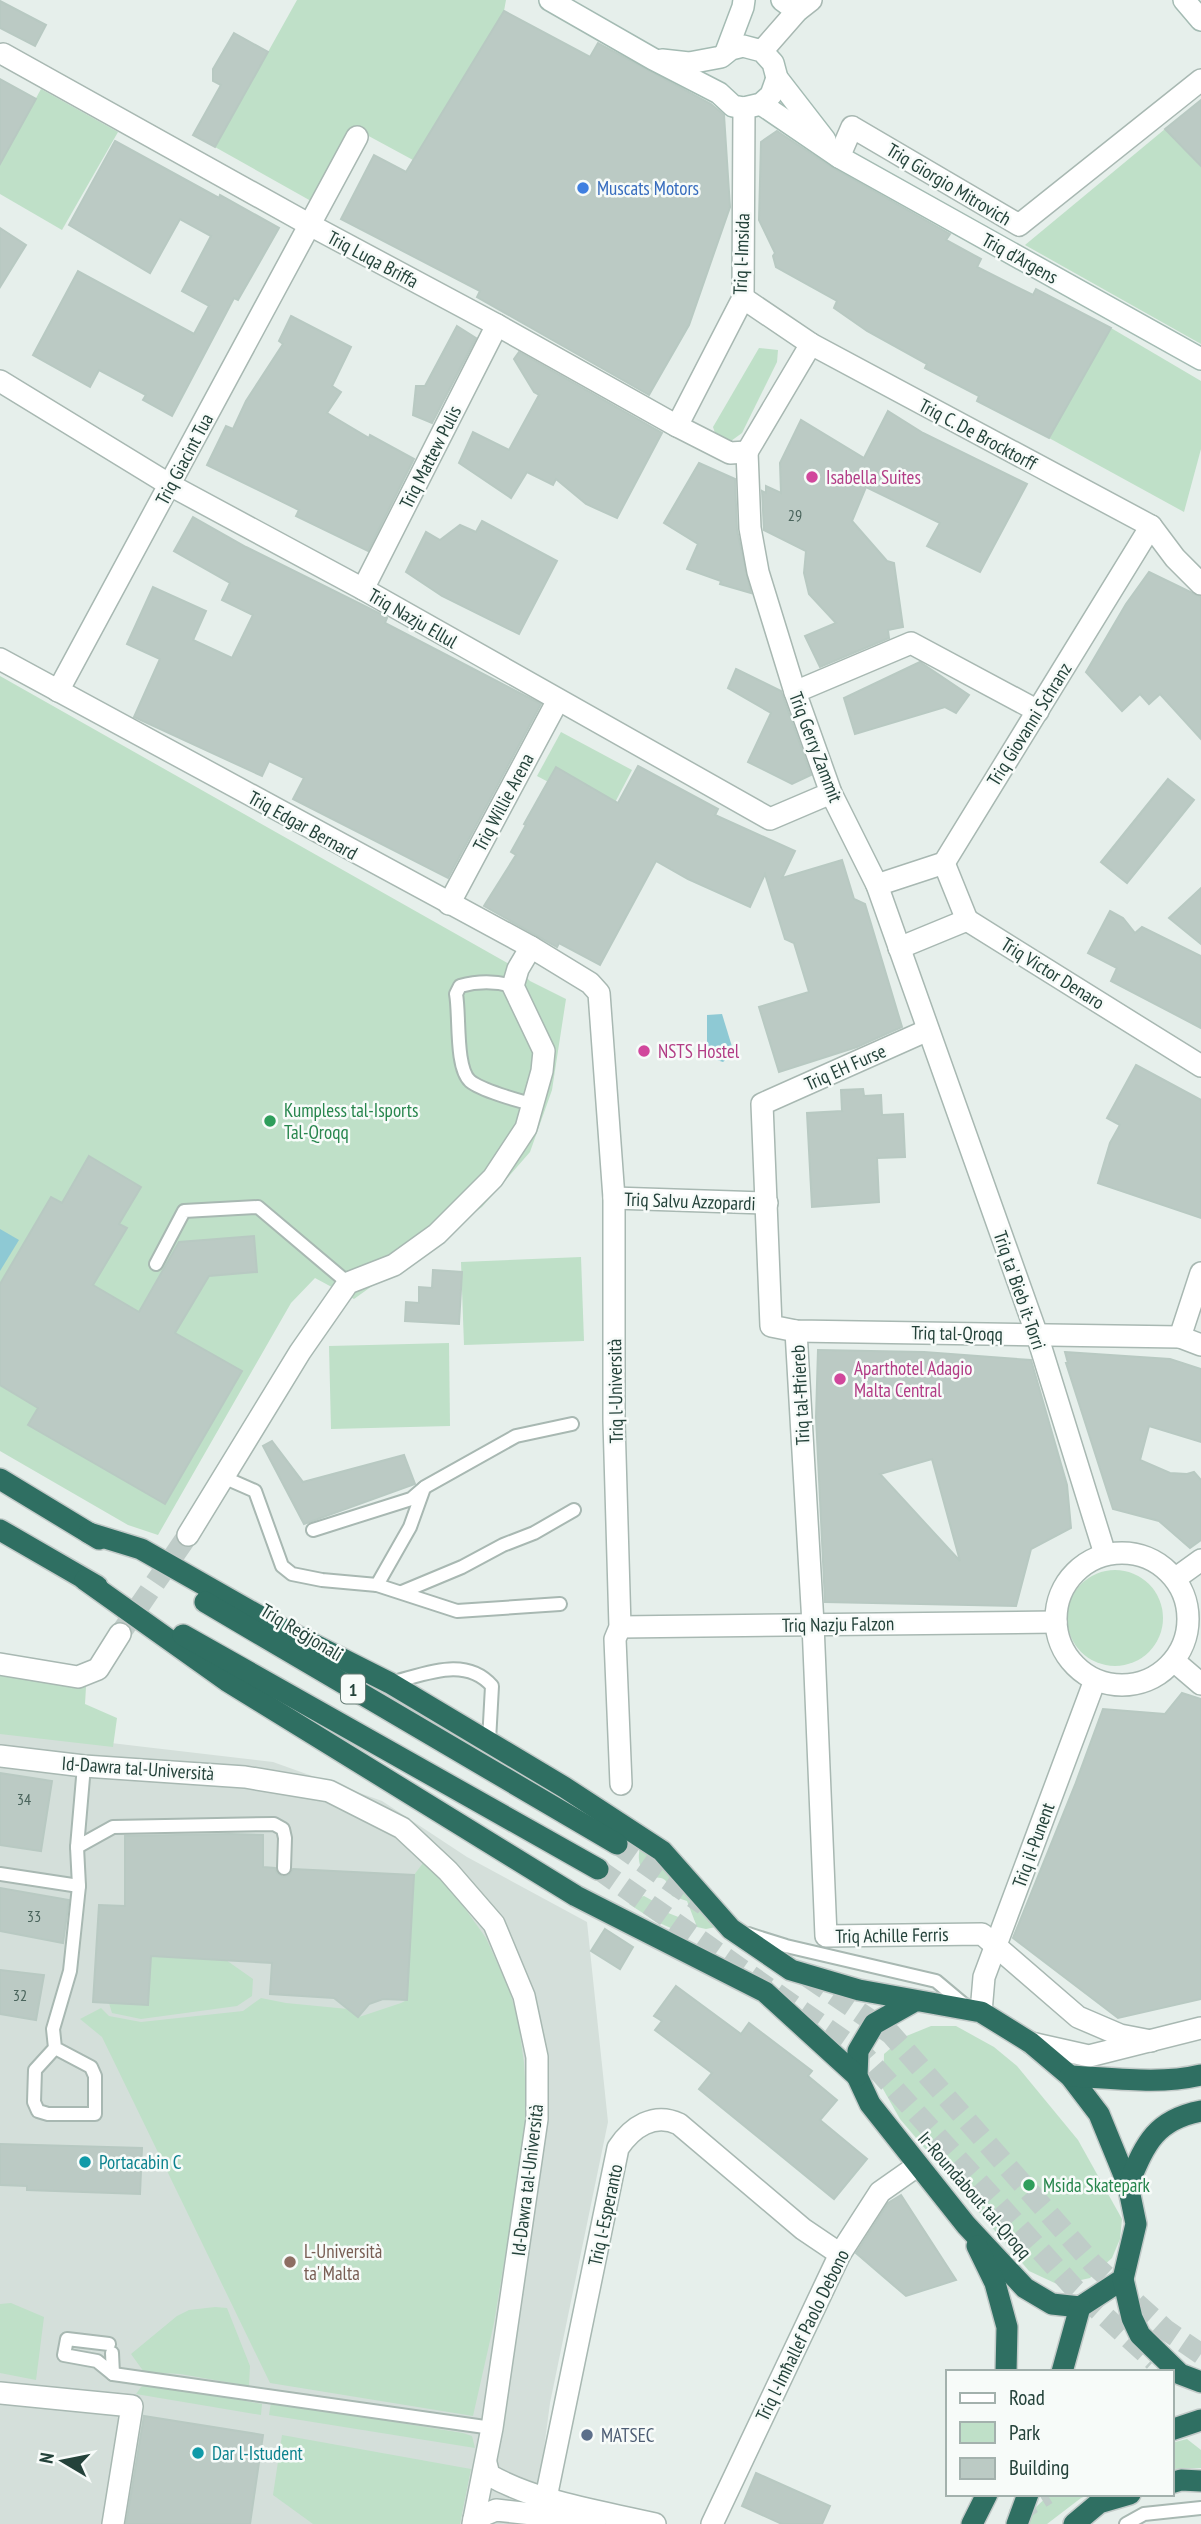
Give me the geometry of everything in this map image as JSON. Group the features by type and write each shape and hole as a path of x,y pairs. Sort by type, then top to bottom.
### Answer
{"highway":[{"name":"Triq Reġjonali","path":"0,1479 617,1844"},
{"name":"1","path":"0,1530 598,1869"},
{"path":"89,1533 141,1549 275,1625 390,1683 489,1741 663,1851 731,1929 791,1970 859,1990 976,2011 1031,2043 1070,2076 1099,2114 1128,2185 1136,2224 1123,2279 1132,2318 1140,2336 1180,2374 1201,2382"},
{"path":"85,1580 227,1681 576,1896 765,1992 857,2076"},
{"path":"857,2076 858,2051 874,2024 913,2001"},
{"path":"1070,2076 1139,2079 1201,2075"},
{"name":"Ir-Roundabout tal-Qroqq","path":"857,2076 870,2104 917,2166 966,2225 1025,2288 1052,2304 1080,2307"},
{"path":"1128,2185 1144,2145 1164,2126 1182,2115 1201,2111"},
{"path":"966,2225 995,2283 1007,2327 1006,2370"},
{"path":"1063,2370 1080,2307 1123,2279"},
{"path":"1173,2429 1201,2420"},
{"path":"1173,2482 1201,2481"},
{"path":"972,2524 985,2496"},
{"path":"1017,2524 1027,2496"},
{"path":"1074,2524 1099,2503 1123,2496"}],"street":[{"name":"Triq d'Argens","path":"550,0 719,93 733,106 752,106 1201,359"},
{"path":"719,93 715,72 744,0"},
{"path":"1184,0 1201,20"},
{"path":"762,51 797,4"},
{"name":"Triq d'Argens","path":"653,59 689,63 724,55 743,46 762,51 773,63 777,78 839,157"},
{"name":"Triq Luqa Briffa","path":"3,54 677,426 730,453 747,452"},
{"path":"752,106 771,95 777,78"},
{"name":"Triq Giorgio Mitrovich","path":"839,157 852,127 1019,225 1201,80"},
{"name":"Triq l-Imsida","path":"677,426 743,298 752,106"},
{"name":"Triq Giacint Tua","path":"58,691 357,138"},
{"name":"Triq C. De Brocktorff","path":"743,298 811,344 1151,526 1175,558 1201,584"},
{"name":"Triq Mattew Pulis","path":"363,589 497,325"},
{"path":"747,452 811,344"},
{"name":"Triq Nazju Ellul","path":"0,381 170,485 363,589 769,819 831,793"},
{"name":"Triq Gerry Zammit","path":"747,452 750,528 758,572 795,692 831,793 877,885 929,1030"},
{"name":"Triq Giovanni Schranz","path":"944,863 1151,526"},
{"path":"795,692 912,643 1038,711"},
{"name":"Triq Edgar Bernard","path":"0,659 531,947 590,984 600,997"},
{"name":"Triq Willie Arena","path":"449,904 558,700"},
{"path":"877,885 944,863 967,920 899,948"},
{"name":"Triq Victor Denaro","path":"967,920 1201,1066"},
{"path":"188,1535 300,1352 348,1283 394,1265 437,1234 481,1192 508,1158 526,1128 542,1071 544,1051 513,986 518,969 531,947"},
{"name":"Triq l-Università","path":"600,997 614,1198 614,1421 620,1627 615,1639 621,1784"},
{"name":"Triq EH Furse","path":"762,1104 929,1030"},
{"name":"Triq ta' Bieb it-Torri","path":"929,1030 1037,1335 1105,1553"},
{"name":"Triq tal-Ħriereb","path":"762,1104 771,1326 796,1331 813,1623"},
{"name":"Triq Salvu Azzopardi","path":"614,1198 767,1203"},
{"path":"1180,1337 1201,1273"},
{"name":"Triq tal-Qroqq","path":"796,1331 1180,1337 1201,1345"},
{"path":"1125,1551 1144,1555 1162,1564 1176,1578 1186,1598 1189,1620 1185,1642 1174,1661 1158,1676 1138,1684 1115,1685 1095,1679 1079,1670 1067,1656 1059,1640 1056,1622 1058,1599 1069,1579 1085,1563 1105,1553 1125,1551"},
{"path":"1176,1578 1201,1560"},
{"name":"Triq Nazju Falzon","path":"620,1627 1056,1622"},
{"name":"Triq Achille Ferris","path":"813,1623 826,1936 982,1934 1078,2017 1120,2035 1151,2041"},
{"path":"0,1664 78,1676 99,1669 120,1634"},
{"path":"1174,1661 1201,1684"},
{"name":"Triq il-Punent","path":"976,2011 984,1977 1095,1679"},
{"name":"Id-Dawra tal-Università","path":"0,1755 84,1766 245,1777 329,1791 402,1828 448,1871 494,1924 524,1996 537,2057 537,2119 492,2428 474,2522"},
{"name":"Triq Achille Ferris","path":"1031,2043 1089,2056 1201,2028"},
{"name":"Triq l-Esperanto","path":"546,2507 618,2148 636,2128 656,2119 679,2124 803,2229 840,2254"},
{"name":"Triq l-Imħallef Paolo Debono","path":"712,2524 840,2254 880,2192 917,2166"},
{"path":"0,2393 132,2406 113,2524"},
{"path":"486,2463 489,2475 546,2507 618,2524"},
{"path":"474,2522 496,2510 546,2507 655,2524"}],"lane":[{"path":"513,986 499,982 460,986 456,994 462,1067 470,1081 512,1099 533,1104"},
{"path":"156,1264 184,1211 257,1207 348,1283"},
{"path":"313,1530 411,1499 425,1487 516,1436 572,1424"},
{"path":"223,1477 256,1491 282,1566 292,1574 322,1580 377,1585 457,1611 561,1604"},
{"path":"377,1585 410,1527 425,1487"},
{"path":"402,1592 462,1567 502,1545 534,1533 573,1510"},
{"path":"390,1683 457,1667 482,1675 492,1686 489,1741"},
{"path":"54,2048 91,2067 96,2076 95,2114 48,2114 38,2111 34,2102 35,2070 54,2048 53,2029 70,1971 79,1886 77,1847 84,1766"},
{"path":"77,1847 113,1827 274,1824 283,1829 284,1868"},
{"path":"0,1874 79,1886"},
{"path":"731,1929 786,1946 936,1981 976,2011"},
{"path":"113,2374 111,2348 68,2339 64,2355 97,2361 113,2374 492,2428"},
{"path":"1126,2524 1144,2514 1201,2508"}],"shaded area":[{"name":"L-Università ta' Malta","path":"0,1730 273,1762 382,1801 467,1857 587,1922 608,2122 550,2403 534,2524 0,2524"}],"green space":[{"path":"297,0 506,0 504,11 413,160 352,127 311,201 215,147"},
{"path":"41,89 118,132 62,230 0,194 0,164"},
{"path":"1165,129 1201,167 1201,344 1025,245"},
{"path":"1111,328 1201,381 1201,449 1184,512 1049,438"},
{"path":"759,348 778,350 777,362 742,433 731,441 716,436 713,427"},
{"name":"Kumpless tal-Isports Tal-Qroqq","path":"0,676 518,969 530,981 566,999 552,1090 530,1152 482,1207 354,1299 315,1278 291,1303 158,1535 128,1525 0,1451"},
{"path":"561,732 632,770 609,814 537,776"},
{"path":"581,1257 584,1341 464,1345 461,1262"},
{"path":"449,1343 450,1426 331,1429 329,1346"},
{"path":"1115,1570 1133,1574 1149,1584 1159,1600 1163,1618 1159,1636 1149,1652 1133,1662 1115,1666 1097,1662 1081,1652 1071,1636 1067,1618 1071,1600 1081,1584 1097,1574"},
{"path":"0,1675 86,1687 85,1704 117,1718 113,1747 0,1734"},
{"path":"641,1845 677,1879 716,1927 697,1927 687,1901 672,1896 665,1880 645,1873 639,1862"},
{"path":"426,1859 439,1872 486,1938 509,1989 518,2020 524,2063 527,2110 523,2147 494,2323 473,2416 270,2383 102,2037 80,2019 101,2008 109,2016 141,2022 243,2011 261,1998 348,2009 359,2017 401,2003 407,2000 414,1875"},
{"path":"644,1896 655,1902 663,1911 681,1918 682,1933 655,1921 629,1904"},
{"path":"151,1956 226,1960 253,1979 252,1996 237,2006 141,2019 112,2013 109,2003 148,2005"},
{"name":"Msida Skatepark","path":"931,2026 956,2026 994,2047 1017,2066 1078,2140 1122,2219 1120,2239 1112,2258 1090,2278 1059,2285 1029,2271 900,2119 883,2089 884,2054 904,2037"},
{"path":"11,2303 44,2317 36,2380 0,2373 0,2304"},
{"path":"227,2308 250,2366 249,2386 180,2374 144,2372 131,2354 177,2316 189,2310"},
{"path":"149,2383 262,2404 261,2415 136,2394 141,2387"},
{"path":"271,2402 463,2433 472,2436 475,2448 269,2415"},
{"path":"282,2435 471,2469 460,2524 313,2524 273,2495"},
{"path":"1187,2439 1201,2450 1201,2468 1173,2469 1173,2442"},
{"path":"1048,2496 1086,2496 1047,2524 1027,2524 1036,2507"}],"water":[{"path":"722,1014 734,1053 723,1062 707,1057 707,1015"},
{"path":"0,1229 19,1240 0,1271"}],"building":[{"path":"0,1 46,25 35,46 0,28"},
{"name":"Muscats Motors","path":"504,11 590,57 598,43 711,104 724,115 730,207 689,325 649,395 477,297 480,291 341,219 374,155 406,172"},
{"path":"234,33 268,52 215,147 193,135 221,85 213,81 213,69"},
{"path":"0,79 36,99 0,164"},
{"path":"1201,100 1201,166 1165,129"},
{"path":"777,131 833,168 950,234 946,240 981,259 977,267 1033,295 1036,289 1111,328 1049,438 977,401 979,396 925,368 927,364 867,331 834,308 837,301 776,267 773,256 775,253 759,220 761,142"},
{"path":"115,141 279,228 238,300 234,298 172,416 143,400 146,395 99,370 90,387 33,355 78,271 194,334 209,306 182,291 211,236 180,219 150,273 69,225"},
{"path":"0,228 26,245 0,287"},
{"path":"291,316 351,347 332,386 341,392 327,413 369,438 370,435 414,459 368,551 296,516 299,510 207,465 226,426 233,429 246,401 283,344 279,341"},
{"path":"457,326 476,338 432,423 413,415 416,386 425,386"},
{"path":"519,352 662,433 617,518 586,504 556,479 553,485 527,472 511,498 459,463 473,432 509,450 539,395 534,392 514,359"},
{"path":"888,411 923,433 1027,484 980,572 927,546 940,523 866,487 852,521 887,561 894,563 903,627 888,630 889,638 820,667 805,636 836,623 809,594 804,573 806,551 764,530 762,491 766,493 766,486 781,493 780,463 801,420 864,458"},
{"path":"699,463 735,479 737,530 751,593 720,584 721,581 687,569 698,544 664,523"},
{"path":"193,517 246,547 379,613 387,618 385,623 541,704 448,878 293,799 304,778 269,761 262,776 134,717 160,659 127,644 153,587 206,611 193,640 232,658 253,615 222,600 230,583 174,551"},
{"path":"482,521 557,561 519,634 442,596 406,572 426,532 440,540 460,525 476,532"},
{"path":"1149,572 1201,597 1201,739 1160,694 1149,704 1140,694 1122,711 1086,672 1126,604"},
{"path":"920,662 969,695 956,713 945,707 855,734 844,698"},
{"path":"736,669 781,691 811,775 792,784 748,762 771,713 728,688"},
{"path":"638,766 718,809 715,815 795,851 782,878 842,860 854,899 865,904 902,1027 857,1047 779,1072 759,1007 809,992 794,943 785,939 765,874 750,907 688,879 656,861 600,965 559,943 557,947 484,906 516,855 511,852 556,767 618,803"},
{"path":"1168,779 1194,800 1127,883 1101,862"},
{"path":"1201,888 1201,944 1169,918"},
{"path":"1110,911 1123,918 1135,933 1142,927 1201,956 1201,1028 1111,981 1117,968 1088,953"},
{"path":"1136,1065 1201,1100 1201,1218 1098,1183 1110,1143 1120,1125 1107,1118"},
{"path":"863,1089 864,1096 881,1095 882,1115 903,1114 905,1157 877,1158 879,1202 812,1207 807,1113 842,1111 841,1090"},
{"path":"89,1156 141,1187 119,1224 127,1228 93,1285 139,1312 179,1242 254,1236 257,1272 209,1276 175,1333 242,1371 165,1504 28,1425 38,1408 0,1385 0,1284 51,1197 62,1203"},
{"path":"433,1270 462,1272 459,1324 405,1321 406,1302 419,1303 419,1287 432,1288"},
{"path":"818,1350 924,1352 1031,1360 1067,1485 1071,1528 1031,1549 1016,1606 825,1602 816,1417","holes":["932,1459 960,1561 880,1474"]},
{"path":"1065,1352 1170,1359 1201,1369 1201,1442 1149,1426 1140,1460 1170,1473 1194,1472 1201,1480 1201,1540 1190,1548 1159,1521 1113,1509 1066,1363"},
{"path":"272,1441 303,1482 404,1455 415,1484 304,1524 263,1446"},
{"path":"1182,1693 1201,1699 1201,1999 1118,2018 1013,1938 1103,1709 1165,1714"},
{"path":"0,1773 52,1781 41,1851 0,1845"},
{"path":"263,1835 263,1867 275,1868 283,1877 289,1875 293,1869 414,1875 407,2000 383,1999 369,2004 358,2017 334,1998 270,1994 272,1963 151,1956 148,2005 93,2002 99,1905 125,1906 125,1836"},
{"path":"0,1888 69,1900 63,1943 0,1931"},
{"path":"605,1929 633,1947 620,1969 591,1951"},
{"path":"0,1970 44,1975 36,2020 0,2014"},
{"path":"676,1986 741,2034 749,2023 812,2071 808,2076 837,2100 820,2120 867,2159 834,2199 699,2089 712,2073 655,2030 662,2021 654,2016"},
{"name":"Portacabin C","path":"0,2144 142,2148 140,2194 27,2190 27,2186 0,2185"},
{"path":"901,2195 956,2280 906,2296 856,2253 888,2203"},
{"name":"Dar l-Istudent","path":"144,2416 263,2435 250,2524 126,2524"},
{"path":"756,2473 830,2506 822,2524 782,2524 742,2506"}],"tunnel":[{"path":"120,1634 188,1535"},
{"path":"617,1844 704,1905"},
{"path":"598,1869 863,2054 1075,2289 1154,2361"},
{"path":"808,1977 891,2034 1093,2264 1166,2330 1201,2354"},
{"path":"1017,2517 1026,2507 1044,2496"}],"place":[{"name":"Muscats Motors","path":"583,188"},
{"name":"Isabella Suites","path":"812,477"},
{"name":"NSTS Hostel","path":"644,1051"},
{"name":"Kumpless tal-Isports Tal-Qroqq","path":"270,1121"},
{"name":"Aparthotel Adagio Malta Central","path":"840,1379"},
{"name":"Portacabin C","path":"85,2162"},
{"name":"Msida Skatepark","path":"1029,2185"},
{"name":"L-Università ta' Malta","path":"290,2262"},
{"name":"MATSEC","path":"587,2435"},
{"name":"Dar l-Istudent","path":"198,2453"}]}
